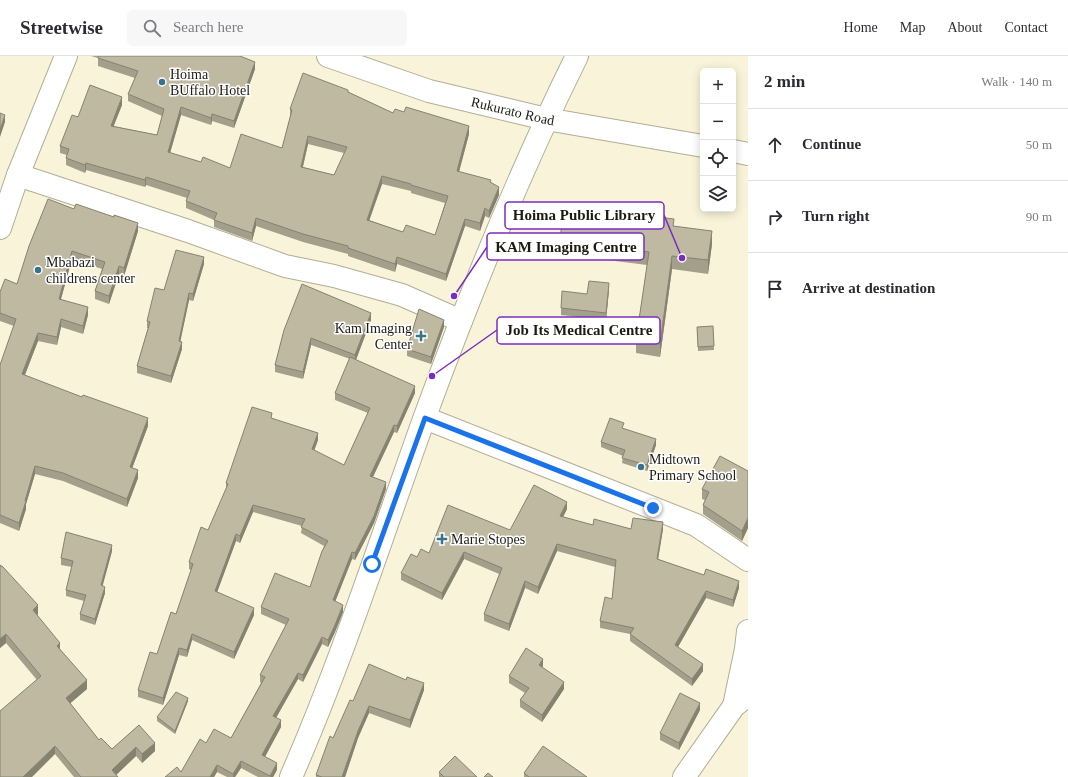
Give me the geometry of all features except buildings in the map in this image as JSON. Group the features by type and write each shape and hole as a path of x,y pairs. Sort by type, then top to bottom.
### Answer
{"street":[{"path":"0,228 18,175 66,56"},
{"name":"Rukurato Road","path":"328,56 429,91 546,119 700,145"},
{"path":"291,777 320,710 461,321 546,119 577,56"},
{"path":"736,152 748,154"},
{"path":"18,175 188,231 285,266 334,276 402,295 461,321"},
{"path":"425,418 696,525 748,560"},
{"path":"684,777 741,700 747,643"}],"place":[{"name":"Hoima BUffalo Hotel","path":"162,82"},
{"name":"Hoima Public Library","path":"682,258"},
{"name":"Mbabazi childrens center","path":"38,270"},
{"name":"KAM Imaging Centre","path":"454,296"},
{"name":"Kam Imaging Center","path":"421,336"},
{"name":"Job Its Medical Centre","path":"432,376"},
{"name":"Midtown Primary School","path":"641,467"},
{"name":"Marie Stopes","path":"442,539"}],"route":[{"path":"372,564 425,418 653,508"}]}
